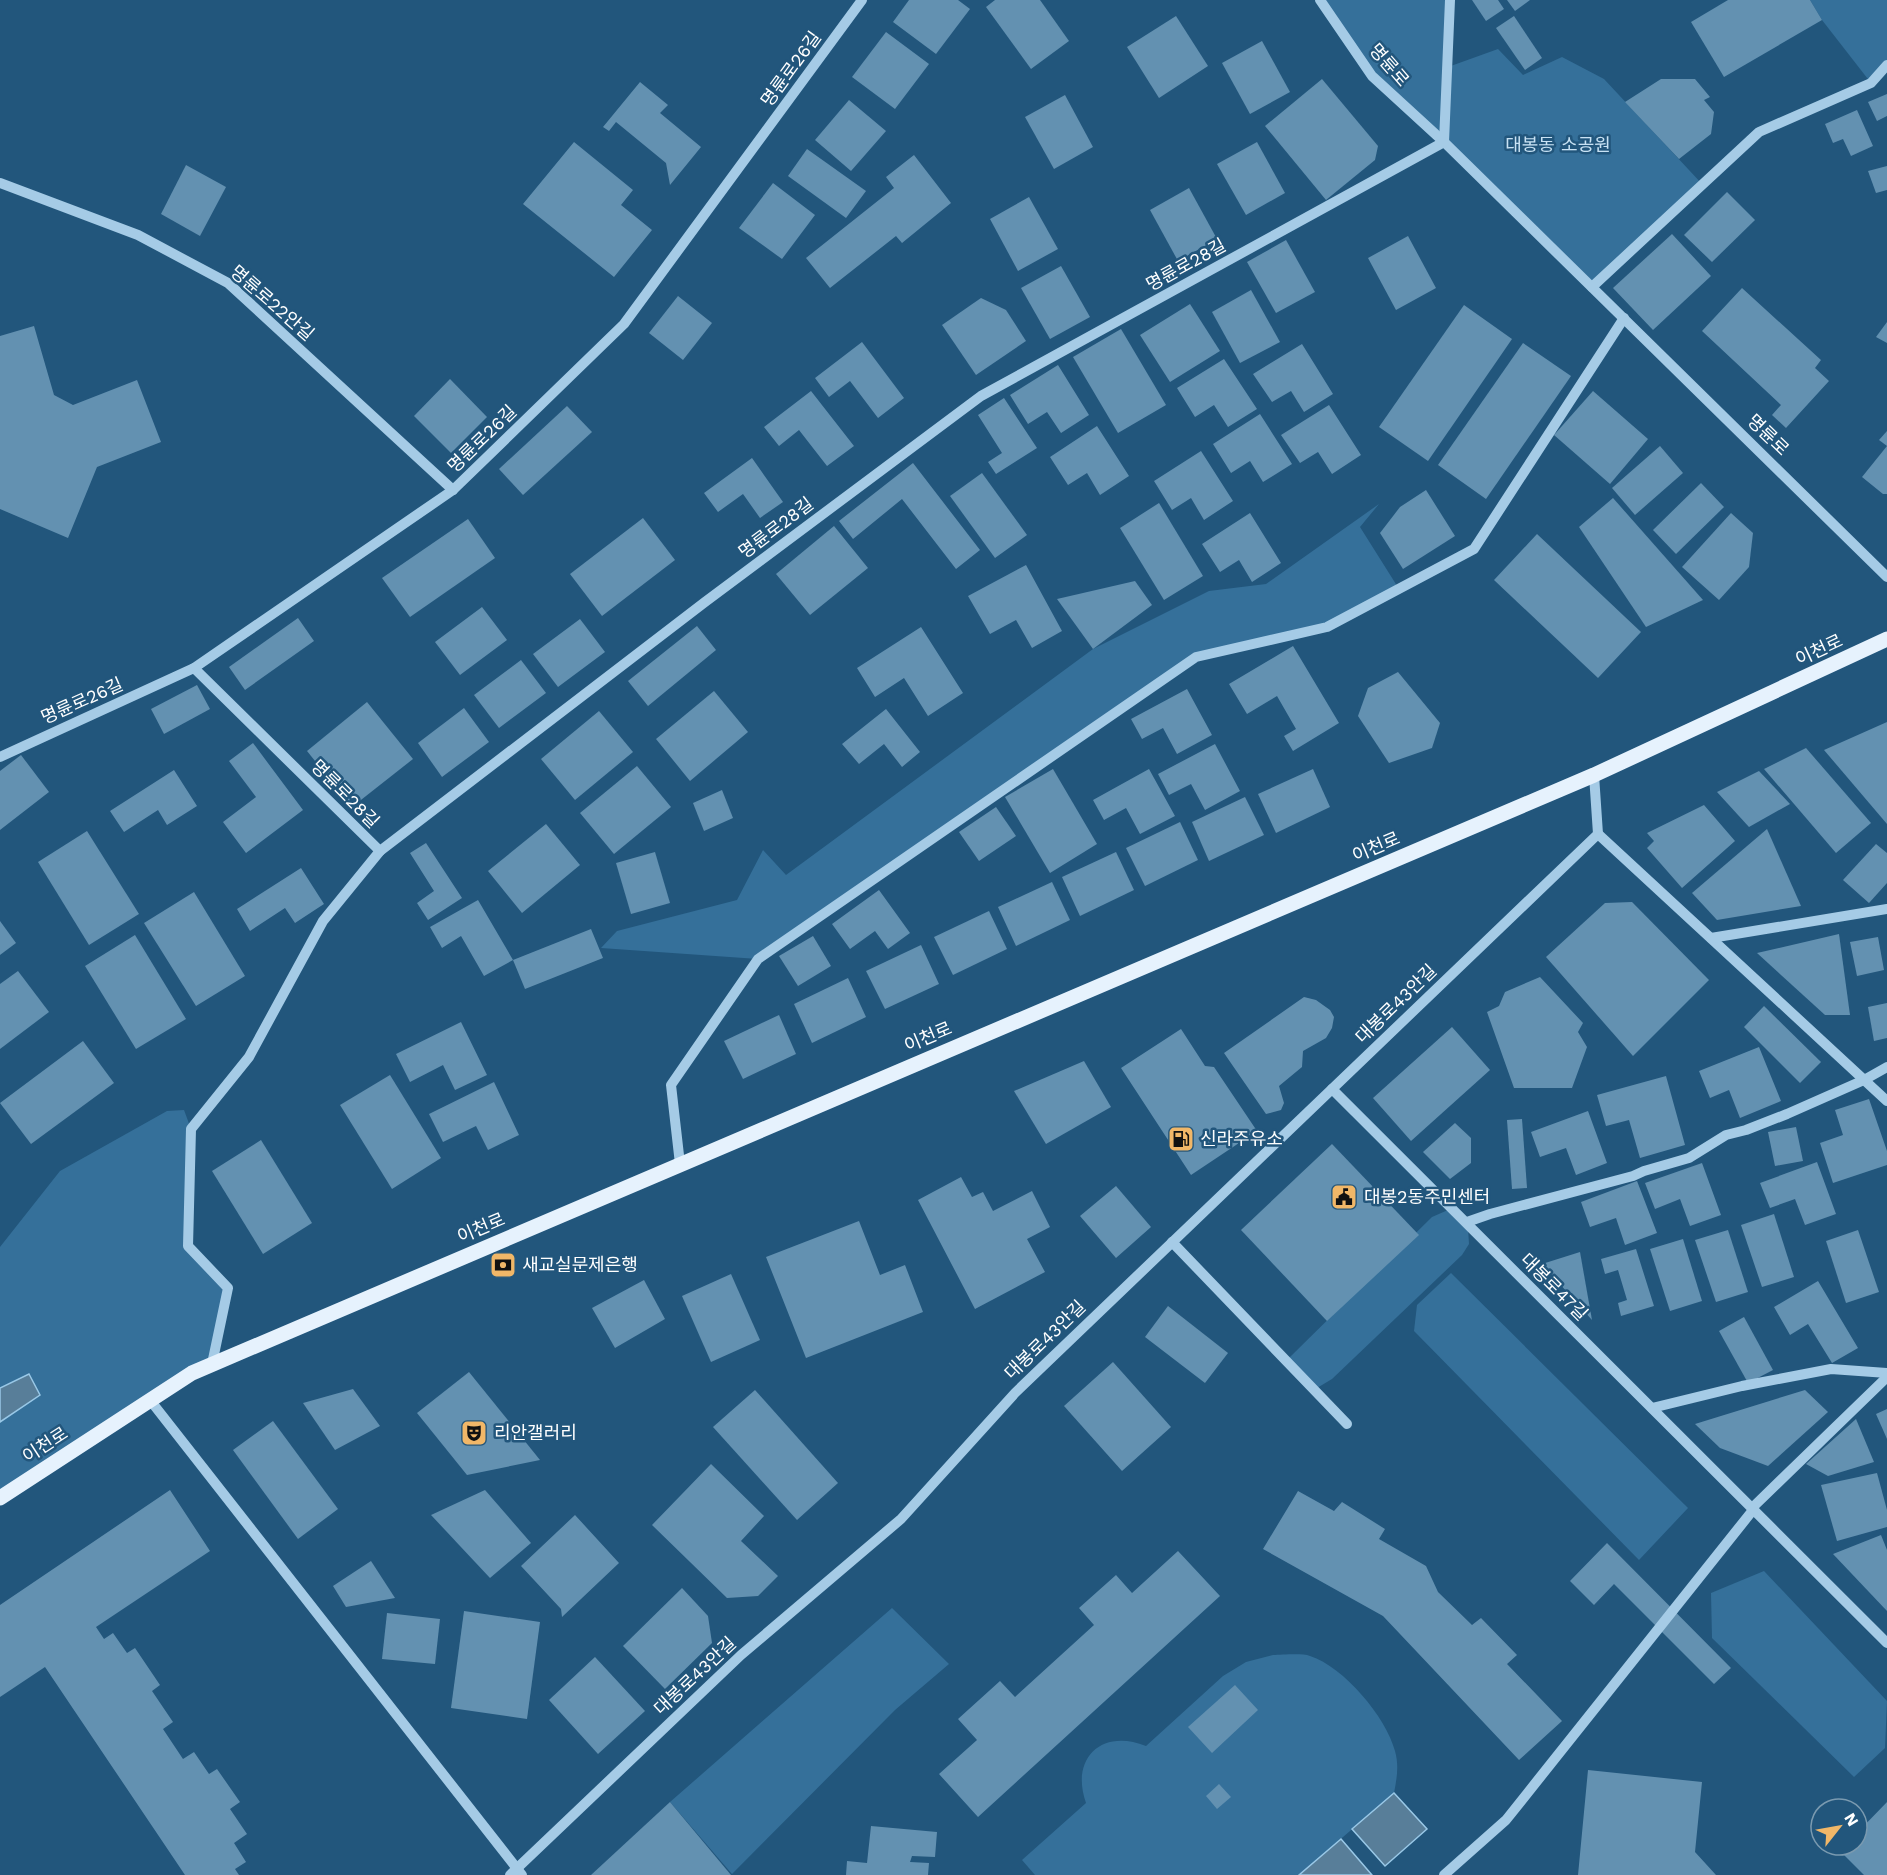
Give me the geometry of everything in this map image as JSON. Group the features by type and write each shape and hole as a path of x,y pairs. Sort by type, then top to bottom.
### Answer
{"main road":[{"name":"이천로","path":"0,1498 192,1373 1594,775 1887,639"}],"street":[{"name":"명륜로26길","path":"0,757 194,668 453,490 624,324 862,0"},
{"name":"명륜로","path":"1320,0 1372,76 1444,142 1887,577"},
{"path":"1444,142 1450,0"},
{"path":"1592,287 1759,132 1871,83 1887,64"},
{"name":"명륜로28길","path":"194,668 380,851 705,602 981,396 1444,142"},
{"name":"명륜로22안길","path":"0,183 138,235 228,283 453,490"},
{"path":"680,1164 671,1085 758,959 1196,657 1327,627 1474,549 1624,318"},
{"path":"1594,775 1598,834 1887,1101"},
{"name":"대봉로43안길","path":"516,1873 741,1655 902,1519 1015,1393 1598,834"},
{"path":"212,1364 228,1288 188,1246 191,1129 249,1057 323,921 380,851"},
{"path":"1711,939 1887,909"},
{"path":"1467,1222 1634,1176 1644,1170 1689,1158 1726,1135 1787,1114 1864,1080 1887,1067"},
{"name":"대봉로47길","path":"1332,1089 1887,1643"},
{"path":"1172,1242 1347,1424"},
{"path":"1652,1408 1742,1386 1832,1369 1887,1375"},
{"path":"1444,1875 1506,1820 1753,1510 1752,1508 1887,1375"},
{"path":"150,1400 516,1873"}],"green space":[{"name":"대봉동 소공원","path":"1320,0 1450,0 1448,67 1498,49 1523,75 1562,57 1604,79 1703,185 1592,287 1372,76"},
{"path":"1810,0 1887,0 1887,65 1871,83 1822,20"},
{"path":"1379,504 1360,527 1399,589 1327,627 1196,658 758,959 601,948 617,931 737,900 763,850 786,875 1093,649 1209,591 1266,584"},
{"path":"184,1110 191,1129 188,1246 228,1288 212,1364 0,1498 0,1247 60,1171 167,1111"},
{"path":"1448,1210 1468,1228 1469,1244 1462,1255 1332,1379 1317,1388 1289,1358 1432,1217"},
{"path":"1451,1273 1688,1508 1639,1560 1414,1331 1417,1305"},
{"path":"1764,1571 1887,1701 1885,1748 1854,1777 1712,1638 1711,1593"},
{"path":"892,1608 949,1664 895,1710 732,1874 670,1802"},
{"path":"1273,1655 1310,1656 1336,1671 1362,1695 1383,1723 1395,1751 1397,1772 1394,1793 1299,1875 1035,1875 1022,1860 1086,1803 1082,1787 1082,1773 1086,1760 1094,1751 1103,1744 1116,1741 1130,1741 1146,1746 1223,1676 1246,1662"}],"shaded area":[{"path":"29,1374 40,1395 0,1422 0,1388"},
{"path":"1394,1793 1427,1829 1385,1866 1352,1829"},
{"path":"1341,1839 1372,1875 1299,1875"}],"building":[{"path":"909,0 958,0 970,9 936,54 893,22"},
{"path":"995,0 1040,0 1069,41 1031,69 986,7"},
{"path":"1472,0 1498,0 1504,9 1486,21"},
{"path":"1507,0 1530,0 1515,11"},
{"path":"1728,0 1810,0 1822,20 1724,77 1691,22"},
{"path":"1176,16 1208,66 1159,98 1127,47"},
{"path":"1514,16 1542,58 1525,70 1496,28"},
{"path":"886,32 929,64 895,109 852,77"},
{"path":"1262,41 1290,92 1250,114 1222,63"},
{"path":"1322,79 1378,146 1375,160 1326,200 1265,126"},
{"path":"1661,79 1695,79 1710,97 1704,100 1714,112 1711,134 1679,159 1625,102"},
{"path":"640,82 668,105 660,113 701,147 670,185 666,163 616,122 609,131 603,127"},
{"path":"1887,94 1887,116 1877,121 1868,102"},
{"path":"1065,95 1093,147 1054,169 1025,117"},
{"path":"849,100 886,131 851,171 815,140"},
{"path":"1857,110 1873,146 1851,156 1843,139 1833,143 1825,124"},
{"path":"574,142 633,190 621,205 652,230 614,277 523,204"},
{"path":"1257,142 1285,193 1246,215 1217,164"},
{"path":"807,149 866,191 846,218 788,176"},
{"path":"914,155 951,203 902,243 896,236 830,288 806,258 894,188 886,177"},
{"path":"186,165 226,187 200,236 161,214"},
{"path":"1887,166 1887,190 1876,193 1868,171"},
{"path":"773,183 815,215 782,259 739,228"},
{"path":"1189,188 1217,239 1178,261 1150,210"},
{"path":"1727,192 1755,220 1712,262 1684,235"},
{"path":"1029,197 1058,249 1018,271 990,219"},
{"path":"1672,234 1711,276 1653,330 1613,288"},
{"path":"1408,236 1436,288 1396,310 1368,258"},
{"path":"1286,240 1315,292 1276,313 1247,262"},
{"path":"1061,266 1090,317 1050,339 1021,288"},
{"path":"1742,288 1821,360 1815,368 1829,381 1786,428 1772,415 1781,405 1702,331"},
{"path":"1251,290 1280,342 1240,363 1212,312"},
{"path":"678,296 712,323 683,360 649,333"},
{"path":"981,298 1006,310 1026,341 976,375 942,325"},
{"path":"1190,304 1220,351 1170,382 1140,335"},
{"path":"1464,305 1512,339 1428,461 1379,427"},
{"path":"1887,322 1887,343 1876,337"},
{"path":"34,326 54,395 73,405 137,380 161,442 97,467 68,538 0,509 0,336"},
{"path":"1121,329 1166,405 1118,433 1073,357"},
{"path":"862,342 904,398 878,418 850,381 829,397 815,378"},
{"path":"1523,343 1571,376 1486,499 1438,465"},
{"path":"1302,344 1333,394 1304,412 1291,391 1272,402 1253,374"},
{"path":"1224,359 1257,409 1228,427 1214,405 1195,417 1177,388"},
{"path":"1058,365 1089,415 1061,433 1047,412 1028,424 1010,395"},
{"path":"450,379 487,417 451,453 414,416"},
{"path":"811,391 854,446 827,466 799,430 779,446 764,427"},
{"path":"1593,391 1648,439 1610,484 1554,435"},
{"path":"1004,398 1037,448 996,474 988,462 1002,453 978,415"},
{"path":"1329,405 1361,455 1332,474 1318,452 1300,463 1281,435"},
{"path":"567,406 592,432 523,495 499,469"},
{"path":"1260,414 1292,464 1263,482 1250,461 1231,473 1213,444"},
{"path":"1097,426 1129,476 1100,495 1087,473 1068,485 1050,457"},
{"path":"1887,431 1887,446 1879,440"},
{"path":"1660,446 1683,473 1635,515 1612,488"},
{"path":"1887,446 1887,494 1883,494 1862,477"},
{"path":"1201,451 1233,501 1204,520 1191,498 1172,510 1154,481"},
{"path":"752,458 783,502 760,518 743,494 718,512 704,493"},
{"path":"913,463 980,550 956,569 902,499 853,539 839,521"},
{"path":"982,473 1027,535 995,558 950,496"},
{"path":"1701,483 1724,507 1676,554 1653,530"},
{"path":"1426,490 1455,536 1403,569 1380,533 1400,507"},
{"path":"1613,498 1703,600 1646,627 1579,527"},
{"path":"1159,503 1203,576 1164,600 1120,528"},
{"path":"1250,513 1281,563 1252,582 1239,560 1220,572 1202,544"},
{"path":"1731,513 1753,533 1749,567 1719,600 1682,567"},
{"path":"643,518 675,560 602,616 570,574"},
{"path":"468,519 495,558 410,617 382,578"},
{"path":"834,526 868,568 810,615 776,574"},
{"path":"1537,534 1641,632 1598,678 1494,580"},
{"path":"1026,565 1062,631 1032,648 1016,620 990,634 968,596"},
{"path":"1135,581 1152,605 1093,649 1057,599"},
{"path":"482,607 507,640 460,675 435,642"},
{"path":"298,618 314,641 245,690 229,667"},
{"path":"580,619 605,652 558,687 533,654"},
{"path":"697,626 716,650 648,706 628,681"},
{"path":"921,627 963,693 928,716 904,678 875,697 857,668"},
{"path":"1293,646 1339,723 1293,751 1284,736 1296,729 1277,696 1247,714 1229,684"},
{"path":"521,660 546,693 499,728 474,695"},
{"path":"1398,672 1440,723 1432,748 1389,763 1358,716 1368,688"},
{"path":"197,685 210,709 164,734 151,709"},
{"path":"1187,689 1212,735 1177,754 1163,728 1142,739 1131,719"},
{"path":"714,691 748,732 690,781 656,739"},
{"path":"367,702 413,759 352,807 307,751"},
{"path":"464,708 489,742 442,777 418,743"},
{"path":"886,709 920,752 902,767 884,744 859,764 842,744"},
{"path":"599,711 633,752 575,800 541,759"},
{"path":"1887,722 1887,824 1824,750"},
{"path":"253,743 303,810 246,853 223,822 256,797 229,761"},
{"path":"1215,744 1240,791 1205,810 1191,784 1169,795 1158,774"},
{"path":"1806,748 1871,823 1836,853 1764,769"},
{"path":"21,755 49,792 0,830 0,771"},
{"path":"637,766 671,807 614,854 580,813"},
{"path":"1053,769 1097,844 1050,873 1005,797"},
{"path":"1149,769 1175,816 1140,834 1126,808 1104,820 1093,800"},
{"path":"1313,769 1330,807 1276,833 1258,794"},
{"path":"174,770 197,806 167,825 158,810 124,832 110,811"},
{"path":"1759,771 1790,804 1749,827 1717,792"},
{"path":"722,790 733,818 704,831 693,803"},
{"path":"1245,797 1264,835 1209,861 1192,822"},
{"path":"1704,805 1735,841 1682,888 1647,848 1654,841 1647,833"},
{"path":"996,807 1016,836 979,861 959,832"},
{"path":"1180,822 1198,860 1145,886 1126,848"},
{"path":"546,824 580,865 522,913 488,871"},
{"path":"1767,829 1801,906 1717,920 1692,893"},
{"path":"87,831 139,914 89,945 38,862"},
{"path":"426,843 462,898 428,920 417,903 434,891 410,853"},
{"path":"1876,844 1887,853 1887,883 1869,903 1843,880"},
{"path":"655,852 670,903 631,914 616,863"},
{"path":"1116,852 1134,890 1080,916 1062,877"},
{"path":"301,868 324,904 295,923 285,908 250,931 237,909"},
{"path":"1052,882 1070,920 1016,946 998,907"},
{"path":"879,890 910,933 888,949 875,931 850,949 832,924"},
{"path":"194,892 245,976 196,1006 144,923"},
{"path":"478,900 513,960 484,976 461,936 442,948 430,927"},
{"path":"1632,902 1709,980 1633,1056 1546,957 1605,903"},
{"path":"989,911 1007,949 953,975 934,937"},
{"path":"0,921 16,943 0,955"},
{"path":"591,929 603,958 525,989 513,960"},
{"path":"1839,934 1850,1015 1825,1015 1757,953"},
{"path":"135,935 186,1019 136,1049 85,966"},
{"path":"813,936 831,966 798,986 779,956"},
{"path":"1878,937 1884,970 1857,976 1850,942"},
{"path":"921,945 939,984 885,1009 866,971"},
{"path":"18,971 49,1012 0,1049 0,984"},
{"path":"1540,977 1583,1023 1578,1032 1587,1047 1572,1088 1514,1088 1487,1012 1499,1006 1505,992"},
{"path":"848,978 866,1017 812,1043 794,1004"},
{"path":"1304,997 1316,1000 1330,1010 1334,1017 1332,1028 1326,1038 1303,1051 1302,1067 1279,1086 1284,1103 1281,1110 1266,1114 1224,1053"},
{"path":"1887,1003 1887,1038 1874,1041 1868,1007"},
{"path":"1764,1006 1821,1062 1800,1083 1744,1027"},
{"path":"779,1015 796,1054 743,1079 724,1041"},
{"path":"461,1022 487,1075 455,1090 443,1065 410,1082 396,1054"},
{"path":"1452,1027 1490,1070 1411,1141 1373,1098"},
{"path":"1181,1029 1205,1066 1214,1067 1257,1131 1191,1175 1121,1068"},
{"path":"83,1041 114,1083 31,1144 0,1103"},
{"path":"1759,1047 1781,1101 1740,1118 1729,1090 1710,1098 1699,1071"},
{"path":"1084,1061 1111,1107 1046,1144 1014,1091"},
{"path":"390,1075 441,1158 392,1189 340,1105"},
{"path":"1666,1076 1685,1145 1640,1158 1629,1120 1606,1126 1597,1095"},
{"path":"494,1082 519,1135 488,1150 476,1126 443,1142 429,1114"},
{"path":"1869,1099 1887,1151 1887,1165 1833,1183 1820,1143 1843,1135 1835,1110"},
{"path":"1588,1111 1607,1163 1576,1175 1566,1148 1540,1157 1531,1132"},
{"path":"1522,1119 1527,1188 1512,1189 1507,1120"},
{"path":"1455,1123 1471,1138 1471,1163 1450,1179 1423,1152"},
{"path":"1796,1127 1803,1161 1775,1166 1768,1132"},
{"path":"261,1140 312,1223 263,1254 212,1171"},
{"path":"1332,1144 1419,1235 1327,1321 1241,1230"},
{"path":"1817,1162 1836,1214 1805,1225 1795,1199 1770,1208 1760,1183"},
{"path":"1702,1163 1721,1215 1690,1226 1680,1199 1655,1209 1645,1183"},
{"path":"961,1177 972,1197 983,1192 993,1211 1032,1191 1050,1227 1027,1239 1045,1272 975,1309 918,1200"},
{"path":"1637,1181 1657,1233 1625,1245 1616,1218 1590,1227 1581,1202"},
{"path":"1116,1186 1151,1227 1116,1258 1080,1216"},
{"path":"1774,1214 1794,1277 1762,1287 1741,1225"},
{"path":"859,1221 880,1275 905,1265 923,1312 806,1358 766,1257"},
{"path":"1728,1230 1748,1292 1716,1302 1695,1240"},
{"path":"1858,1230 1879,1292 1846,1303 1826,1241"},
{"path":"1683,1239 1702,1301 1670,1311 1650,1249"},
{"path":"1636,1249 1654,1306 1621,1316 1618,1303 1627,1300 1618,1270 1605,1274 1601,1259"},
{"path":"1580,1252 1592,1320 1542,1264"},
{"path":"731,1274 760,1340 711,1362 682,1296"},
{"path":"644,1280 665,1319 615,1348 592,1308"},
{"path":"1818,1281 1858,1348 1832,1363 1808,1324 1790,1335 1774,1307"},
{"path":"1168,1306 1228,1353 1205,1383 1145,1337"},
{"path":"1744,1317 1773,1370 1748,1383 1719,1331"},
{"path":"1113,1362 1171,1427 1122,1471 1064,1406"},
{"path":"469,1372 540,1460 467,1475 417,1413"},
{"path":"353,1389 380,1426 335,1450 303,1403"},
{"path":"755,1390 838,1483 797,1520 713,1427"},
{"path":"1805,1390 1828,1412 1768,1466 1720,1448 1695,1424"},
{"path":"1887,1409 1887,1439 1876,1414"},
{"path":"1856,1419 1874,1462 1828,1476 1806,1464"},
{"path":"273,1421 338,1509 298,1539 233,1450"},
{"path":"711,1464 764,1516 741,1541 778,1576 758,1596 727,1598 652,1525"},
{"path":"1877,1473 1887,1510 1887,1527 1837,1541 1821,1485"},
{"path":"170,1490 210,1551 96,1627 104,1639 113,1633 127,1653 135,1648 160,1685 152,1691 173,1722 163,1729 183,1759 194,1752 209,1774 217,1769 240,1802 230,1809 247,1834 234,1843 246,1862 235,1869 239,1875 185,1875 45,1667 0,1697 0,1605"},
{"path":"485,1490 531,1543 490,1578 431,1515"},
{"path":"1298,1491 1334,1511 1342,1502 1385,1529 1379,1539 1426,1566 1438,1592 1472,1625 1481,1618 1517,1655 1507,1664 1562,1721 1519,1760 1383,1616 1263,1549"},
{"path":"575,1515 619,1563 562,1617 561,1609 521,1566"},
{"path":"1881,1535 1887,1550 1887,1611 1833,1554"},
{"path":"1607,1543 1731,1668 1714,1684 1614,1584 1594,1605 1570,1581"},
{"path":"1178,1551 1220,1596 978,1817 939,1774 977,1740 958,1719 1000,1681 1015,1697 1094,1625 1079,1608 1116,1575 1132,1593"},
{"path":"371,1561 395,1598 346,1607 333,1586"},
{"path":"682,1588 708,1616 712,1643 665,1689 623,1646"},
{"path":"464,1611 540,1622 527,1719 451,1708"},
{"path":"387,1613 440,1619 435,1664 382,1659"},
{"path":"595,1657 645,1711 598,1754 549,1700"},
{"path":"1235,1685 1258,1710 1212,1753 1188,1727"},
{"path":"1588,1770 1702,1782 1695,1852 1716,1875 1578,1875"},
{"path":"1219,1784 1231,1797 1217,1809 1206,1796"},
{"path":"670,1802 731,1875 591,1875"},
{"path":"1887,1802 1887,1875 1864,1875 1846,1857 1869,1857 1869,1821"},
{"path":"871,1826 937,1832 935,1857 912,1856 910,1862 929,1863 928,1875 846,1875 847,1861 867,1863"}],"place":[{"name":"신라주유소","path":"1181,1139"},
{"name":"대봉2동주민센터","path":"1344,1197"},
{"name":"새교실문제은행","path":"503,1265"},
{"name":"리안갤러리","path":"474,1433"}]}
